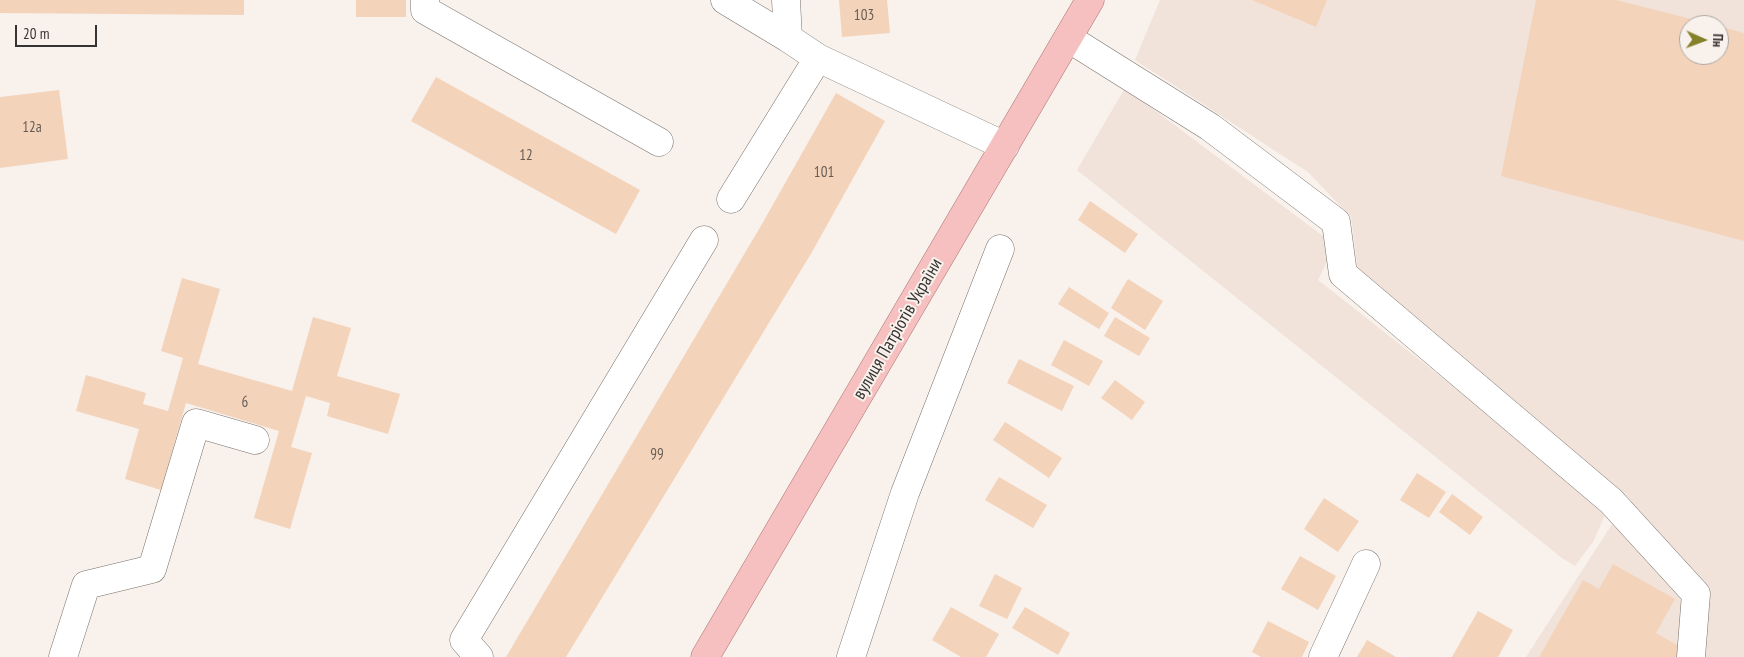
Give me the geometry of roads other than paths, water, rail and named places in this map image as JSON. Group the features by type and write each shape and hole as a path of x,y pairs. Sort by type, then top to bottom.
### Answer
{"main road":[{"name":"вулиця Патріотів України","path":"705,657 1090,0"}],"street":[{"path":"425,0 425,10 659,142"},
{"path":"725,0 818,58 1005,146"},
{"path":"786,0 788,38"},
{"path":"1068,38 1210,127 1336,222 1343,274 1610,501 1696,594 1691,657"},
{"path":"731,199 818,58"},
{"path":"479,657 464,640 704,240"},
{"path":"851,657 905,492 1000,249"},
{"path":"63,657 86,585 152,569 196,423 255,440"},
{"path":"1323,657 1366,564"}]}
